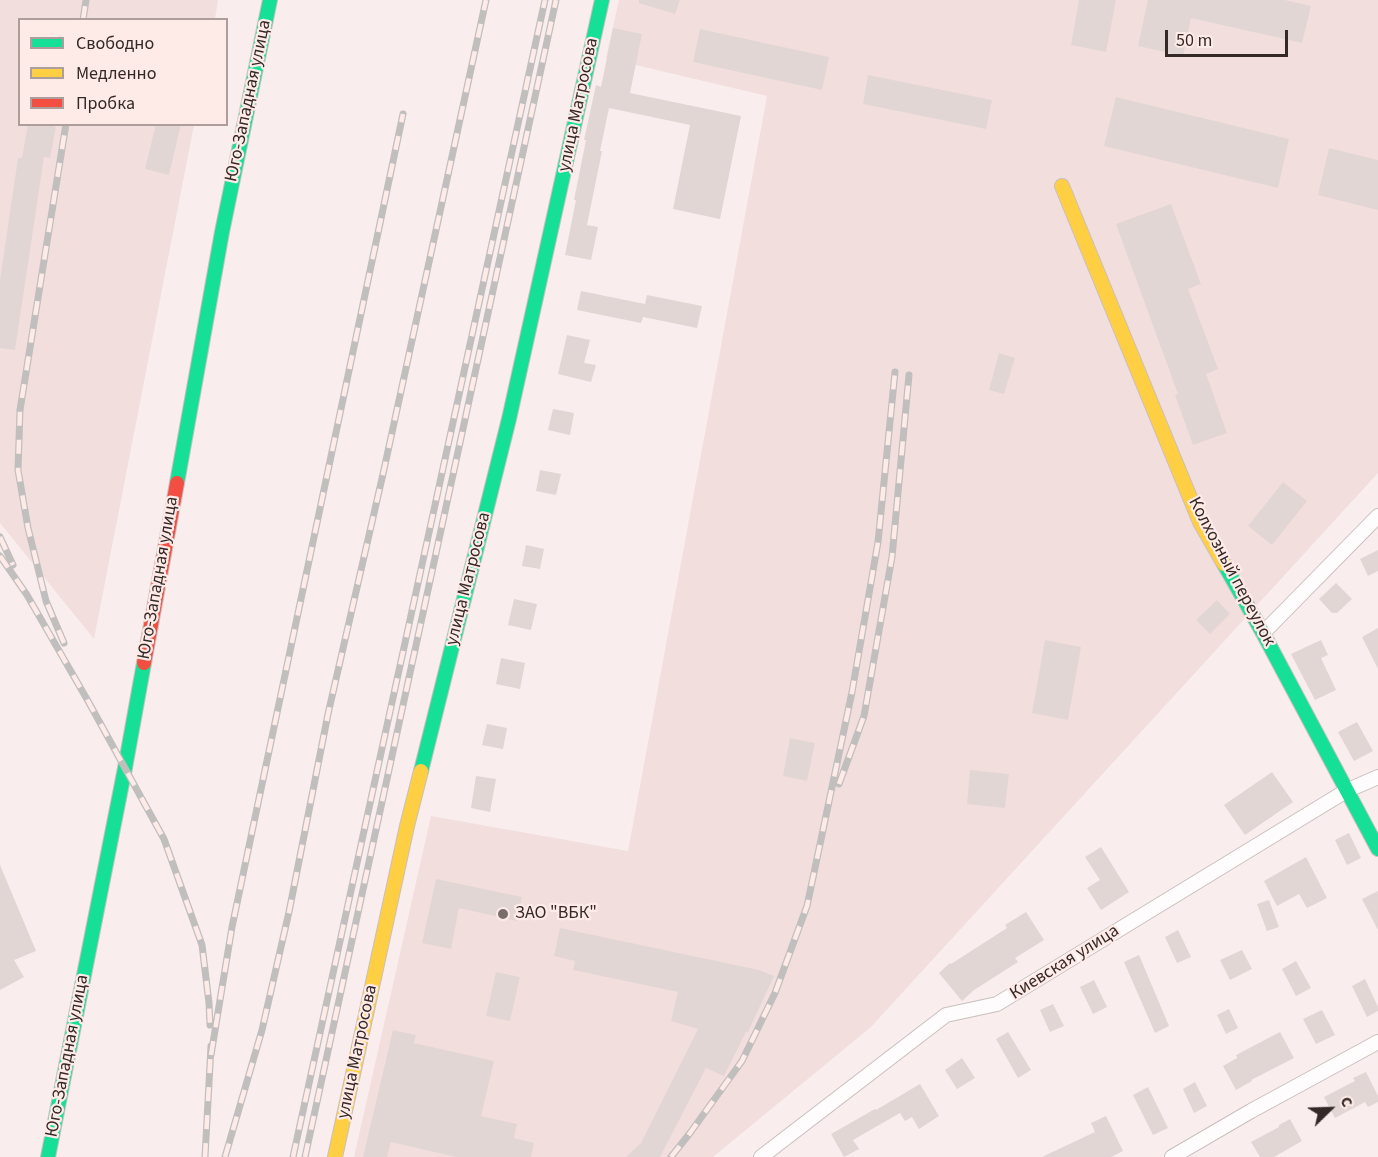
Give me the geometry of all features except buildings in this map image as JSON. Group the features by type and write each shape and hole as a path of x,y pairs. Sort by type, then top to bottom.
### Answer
{"street":[{"name":"Юго-Западная улица","path":"48,1157 125,768 222,232 270,0"},
{"name":"улица Матросова","path":"334,1157 407,826 510,419 602,0"},
{"name":"Колхозный переулок","path":"1062,186 1200,522 1263,633 1378,849"},
{"path":"1263,633 1378,516"},
{"name":"Киевская улица","path":"761,1157 946,1015 997,1004 1346,791 1378,777"},
{"path":"1172,1157 1378,1042"}],"shaded area":[{"path":"0,0 218,0 215,18 18,18 18,126 194,126 94,639 0,523"},
{"path":"619,0 1378,0 1378,473 871,1027 713,1157 354,1157 431,816 628,851 767,96 606,58"}],"railway":[{"path":"83,18 86,0"},
{"path":"225,1157 262,1030 289,912 328,714 383,474 486,0"},
{"path":"293,1157 545,0"},
{"path":"305,1157 556,0"},
{"path":"211,1055 232,927 403,114"},
{"path":"64,643 46,601 28,528 18,470 20,410 66,126"},
{"path":"671,1157 742,1061 775,993 807,906 852,692 878,542 895,372"},
{"path":"839,784 864,716 892,557 909,375"},
{"path":"0,537 13,565"},
{"path":"0,556 27,595 164,839 202,945 210,1025"},
{"path":"205,1157 211,1046"}],"traffic: fast":[{"path":"177,483 222,232 270,0"},
{"path":"421,771 509,419 602,0"},
{"path":"1224,564 1378,849"},
{"path":"48,1157 144,663"}],"traffic: slow":[{"path":"1062,186 1200,522 1224,564"},
{"path":"335,1157 421,771"}],"traffic: jam":[{"path":"144,663 177,483"}],"place":[{"name":"ЗАО \"ВБК\"","path":"503,914"}]}
